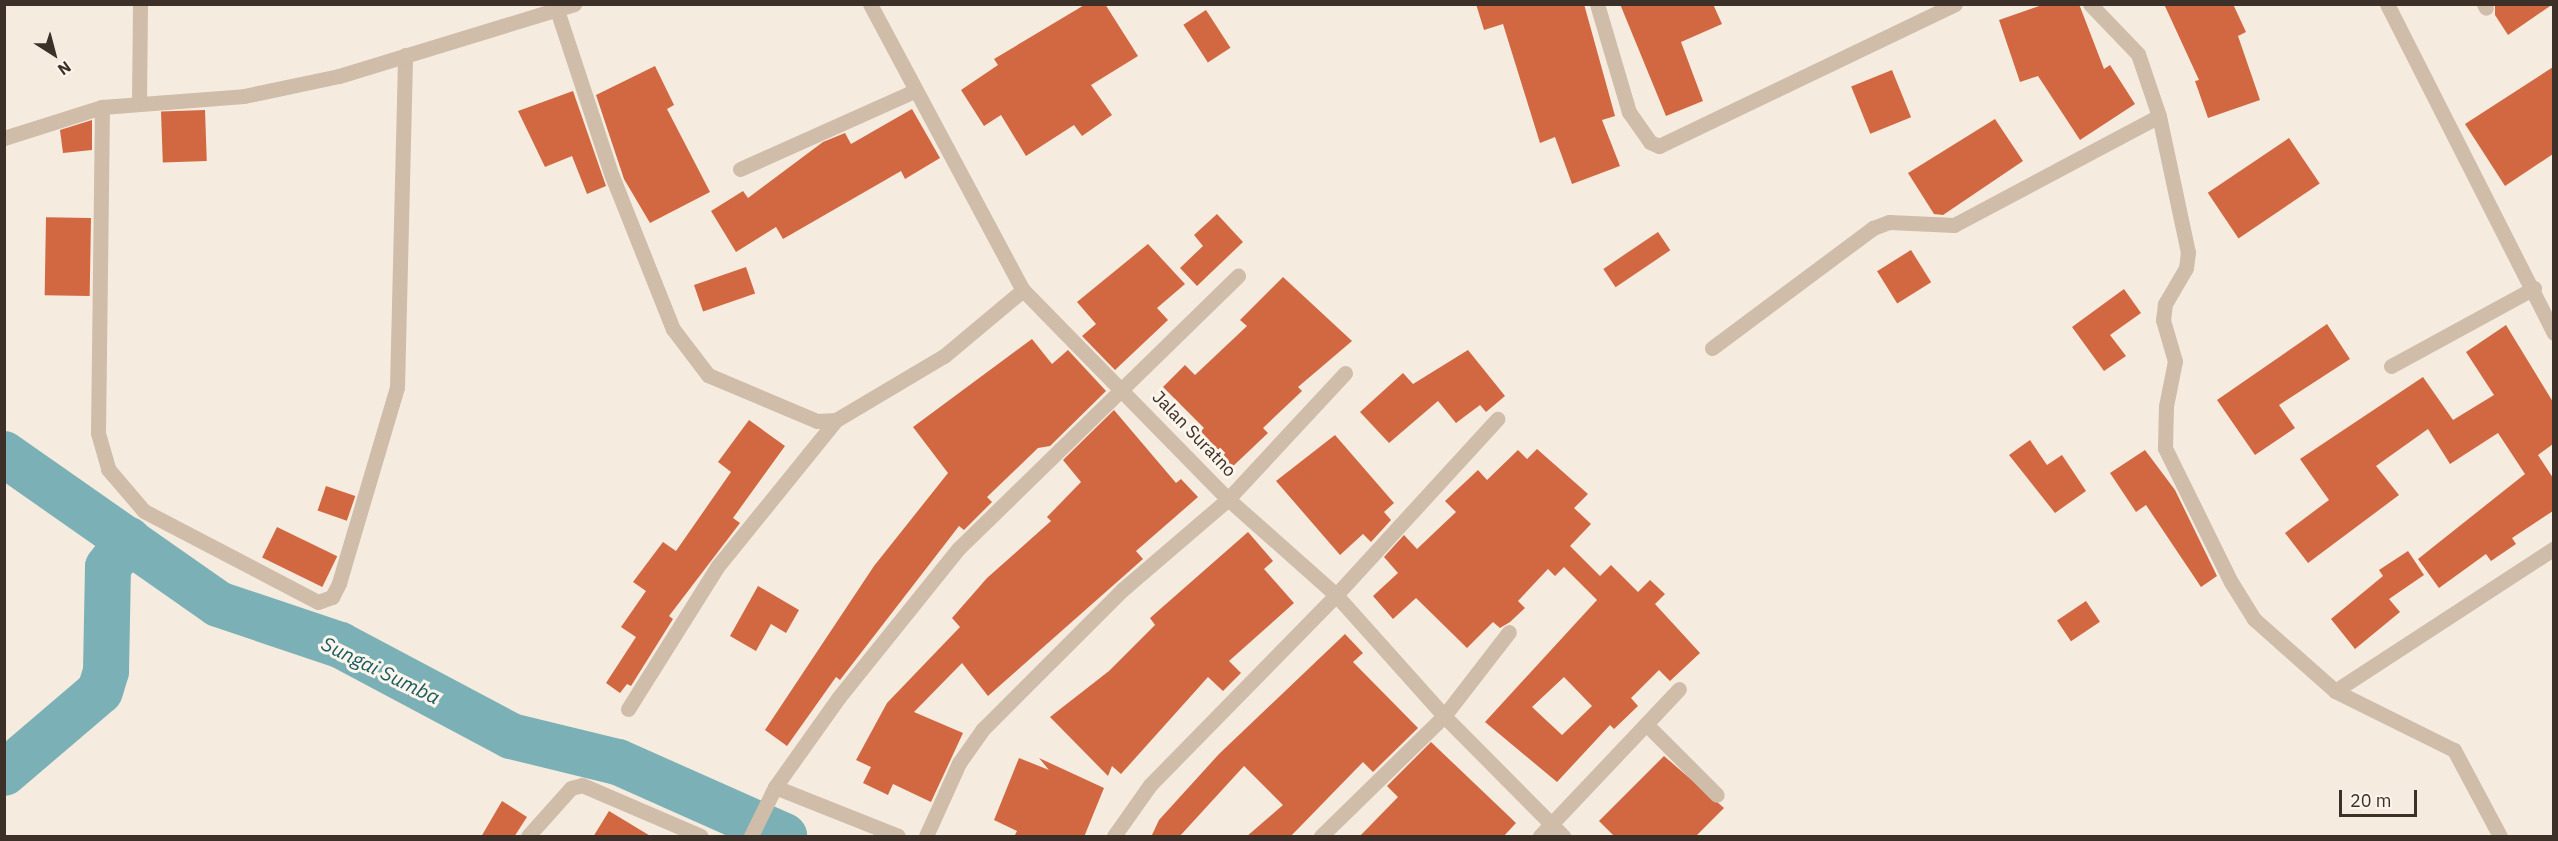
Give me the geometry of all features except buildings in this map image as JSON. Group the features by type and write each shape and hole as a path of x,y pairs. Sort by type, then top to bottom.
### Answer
{"street":[{"path":"139,101 140,4"},
{"path":"4,138 102,106 139,101 158,106 244,96 405,55 574,4"},
{"name":"Jalan Suratno","path":"870,4 914,91 1023,290 1124,389 1228,499 1336,595 1551,833"},
{"path":"1597,4 1629,112 1650,142 1659,146 1955,4"},
{"path":"2090,4 2138,54 2159,116 2188,252 2186,268 2164,304 2163,320 2175,361 2166,406 2165,448 2242,602 2335,691 2454,750 2500,837"},
{"path":"2387,4 2534,288 2553,333"},
{"path":"556,8 612,176 673,329 691,358 708,375 741,394 817,421 836,420"},
{"path":"102,106 98,433 108,469 144,511 318,602 332,597 339,583 397,387 405,55"},
{"path":"740,169 914,91"},
{"path":"1712,348 1873,228 1889,222 1954,225 2159,116"},
{"path":"751,837 775,787 839,697 959,548 1238,276"},
{"path":"2391,366 2534,288"},
{"path":"628,709 717,567 836,420 944,356 1023,290"},
{"path":"926,837 959,763 983,729 1122,590 1228,499 1345,373"},
{"path":"1114,837 1150,785 1336,595 1497,419"},
{"path":"2335,691 2553,548"},
{"path":"1321,837 1444,716 1509,632"},
{"path":"1551,833 1646,724 1679,690"},
{"path":"1646,724 1717,795"},
{"path":"528,837 571,788 582,785 701,837"},
{"path":"775,787 898,837"}],"waterway":[{"name":"Sungai Sumba","path":"4,454 218,604 340,645 511,736 618,762 784,836"},
{"path":"4,773 100,691 106,671 108,567 128,540"}]}
